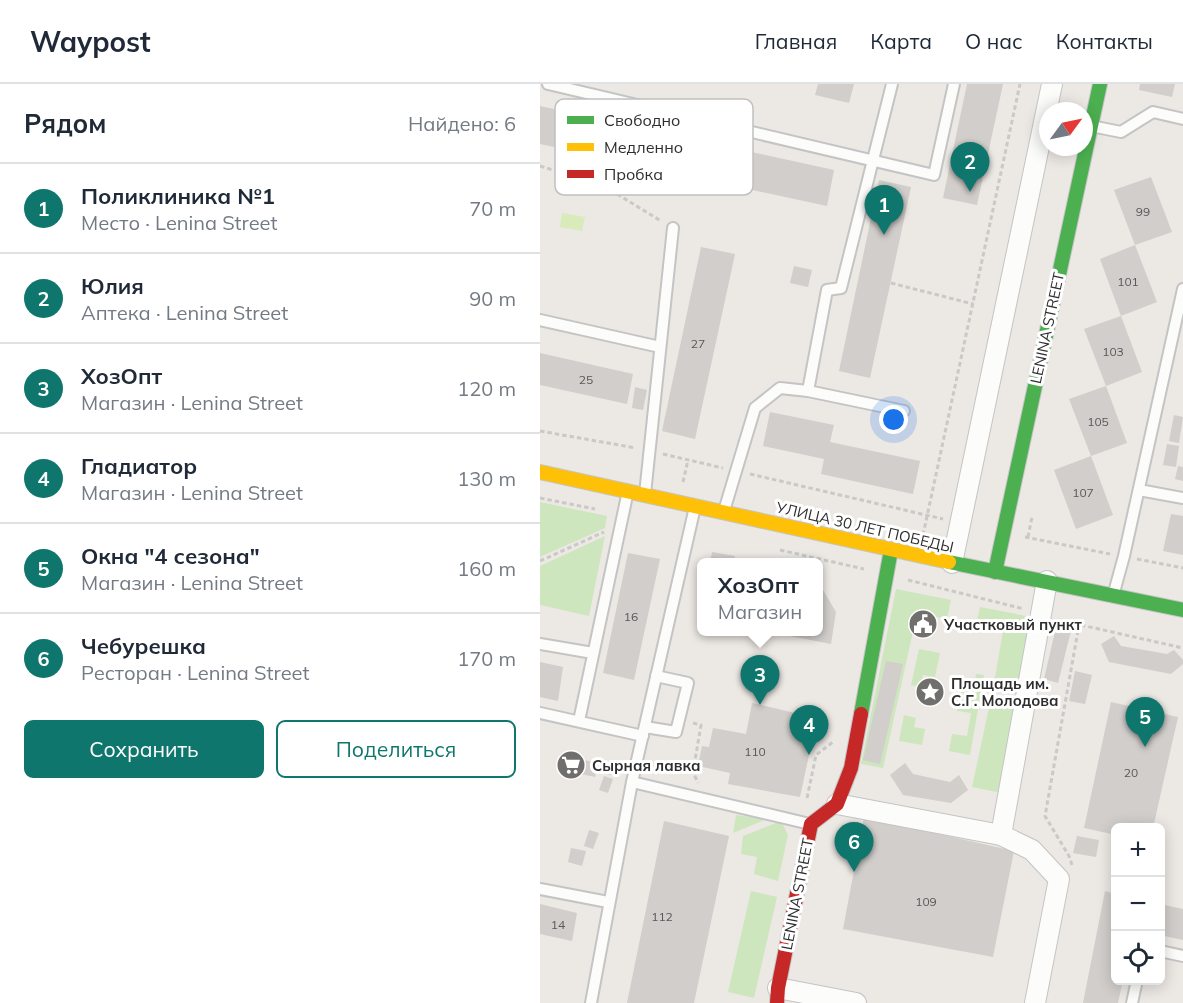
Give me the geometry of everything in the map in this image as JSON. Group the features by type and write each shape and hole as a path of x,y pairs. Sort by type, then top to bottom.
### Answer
{"street":[{"path":"952,563 1052,84"},
{"name":"LENINA STREET","path":"1093,113 1100,84"},
{"name":"LENINA STREET","path":"995,572 1084,156"},
{"name":"УЛИЦА 30 ЛЕТ ПОБЕДЫ","path":"540,472 891,550 1183,610"},
{"path":"891,550 851,768 837,804 1000,835 1032,850 1059,879 1035,1003"},
{"path":"1000,835 1047,581"},
{"name":"LENINA STREET","path":"778,996 811,824 837,804"},
{"path":"778,996 856,1003"}],"lane":[{"path":"548,84 612,99"},
{"path":"808,392 827,290 841,288 892,84"},
{"path":"753,132 934,175 954,84"},
{"path":"1093,127 1121,132 1153,112 1182,116"},
{"path":"645,495 673,228"},
{"path":"1113,596 1124,556 1183,289"},
{"path":"540,320 660,347"},
{"path":"724,512 755,408 780,388 904,411"},
{"path":"1139,490 1183,498"},
{"path":"579,721 618,514 628,491"},
{"path":"591,1003 632,782 696,506"},
{"path":"540,644 593,653"},
{"path":"540,713 644,731 676,732 688,683 656,676"},
{"path":"632,782 811,824"},
{"path":"540,889 608,902"},
{"path":"1165,952 1183,956"},
{"path":"1132,1003 1136,985"}],"path":[{"path":"914,581 1020,84"},
{"path":"540,166 555,171"},
{"path":"619,195 673,228"},
{"path":"891,283 973,304"},
{"path":"540,431 649,451 961,523"},
{"path":"540,498 618,514 608,531 540,561"},
{"path":"1004,532 1183,568"},
{"path":"1072,866 1069,856 1045,816 1079,626"},
{"path":"692,722 701,724 693,772 696,781 702,787"}],"green space":[{"path":"562,213 585,217 582,231 560,227"},
{"path":"540,502 607,516 605,528 540,557"},
{"path":"605,536 589,616 540,605 540,566"},
{"path":"896,589 951,600 947,619 917,613 883,768 861,764"},
{"path":"980,607 1037,618 1022,695 993,689 1003,631 976,625"},
{"path":"919,649 940,653 935,677 923,675 921,687 911,685"},
{"path":"976,674 984,675 970,755 949,751 952,734 967,736 971,713 957,711 962,684 974,686"},
{"path":"991,698 1020,703 1002,793 972,787"},
{"path":"904,715 916,718 914,727 925,729 922,745 899,741"},
{"path":"736,815 767,819 733,833"},
{"path":"781,821 788,835 778,881 754,874 757,857 741,854 743,836"},
{"path":"751,891 777,897 754,998 728,992"}],"building":[{"path":"818,84 854,84 849,103 815,95"},
{"path":"967,84 1003,84 977,205 943,198"},
{"path":"1140,84 1175,84 1172,97 1139,90"},
{"path":"540,106 555,109 555,147 540,144"},
{"path":"753,152 834,170 827,206 753,190"},
{"path":"1151,177 1172,232 1135,245 1114,190"},
{"path":"879,180 911,187 870,378 839,371"},
{"path":"1135,245 1157,302 1121,316 1100,259"},
{"path":"701,247 735,254 695,439 662,431"},
{"path":"794,266 812,270 808,287 790,283"},
{"path":"1121,316 1142,372 1106,386 1084,329"},
{"path":"540,353 633,374 627,404 540,385"},
{"path":"1106,386 1127,443 1091,456 1069,399"},
{"path":"635,387 647,390 643,410 632,408"},
{"path":"770,412 834,425 830,442 920,461 913,494 821,474 824,459 763,446"},
{"path":"1174,415 1183,417 1179,443 1169,441"},
{"path":"1167,444 1179,446 1176,467 1163,465"},
{"path":"1091,456 1113,515 1076,529 1054,470"},
{"path":"1178,466 1183,467 1183,481 1175,479"},
{"path":"1171,514 1183,516 1183,555 1163,551"},
{"path":"712,552 735,556 735,558 711,558"},
{"path":"628,553 660,559 634,680 603,673"},
{"path":"823,590 836,612 831,644 790,636 823,636"},
{"name":"Участковый пункт","path":"919,614 930,617 926,634 915,631"},
{"path":"1057,623 1072,627 1058,683 1044,679"},
{"path":"1114,636 1121,646 1167,654 1174,650 1183,660 1183,664 1171,674 1109,662 1101,644"},
{"path":"886,661 903,664 880,764 863,760"},
{"path":"540,662 563,667 558,701 540,697"},
{"path":"1075,671 1092,675 1085,704 1069,701"},
{"path":"1111,702 1178,717 1154,823 1111,823 1111,834 1084,828"},
{"path":"752,703 817,718 800,797 728,784 730,773 698,766 702,746 709,747 713,728 746,734"},
{"name":"Сырная лавка","path":"562,755 583,759 580,775 559,771"},
{"path":"584,760 598,763 595,777 581,774"},
{"path":"905,763 913,774 950,782 959,775 968,790 951,803 903,795 890,775"},
{"path":"599,765 613,767 611,775 598,772"},
{"path":"604,776 613,779 608,793 599,790"},
{"path":"864,817 1014,851 993,957 843,929"},
{"path":"664,821 729,836 694,1003 627,1003"},
{"path":"589,830 599,833 593,849 584,846"},
{"path":"1077,836 1099,840 1096,857 1073,853"},
{"path":"571,848 586,851 582,866 568,862"},
{"path":"1105,891 1111,893 1111,985 1122,985 1118,1003 1083,1003"},
{"path":"540,904 577,913 572,941 540,934"},
{"path":"1165,905 1183,909 1183,940 1165,936"}],"traffic: fast":[{"path":"995,572 1100,84"},
{"path":"861,714 891,550"},
{"path":"949,562 1183,610"}],"traffic: slow":[{"path":"540,472 949,562"}],"traffic: jam":[{"path":"777,1003 778,988 811,824 837,804 851,768 861,714"}],"place":[{"name":"Юлия","path":"970,192"},
{"name":"Поликлиника №1","path":"884,235"},
{"name":"Участковый пункт","path":"923,624"},
{"name":"Площадь им. С.Г. Молодова","path":"930,692"},
{"name":"ХозОпт","path":"760,705"},
{"name":"Окна \"4 сезона\"","path":"1145,747"},
{"name":"Гладиатор","path":"809,755"},
{"name":"Сырная лавка","path":"571,765"},
{"name":"Чебурешка","path":"854,872"}]}
